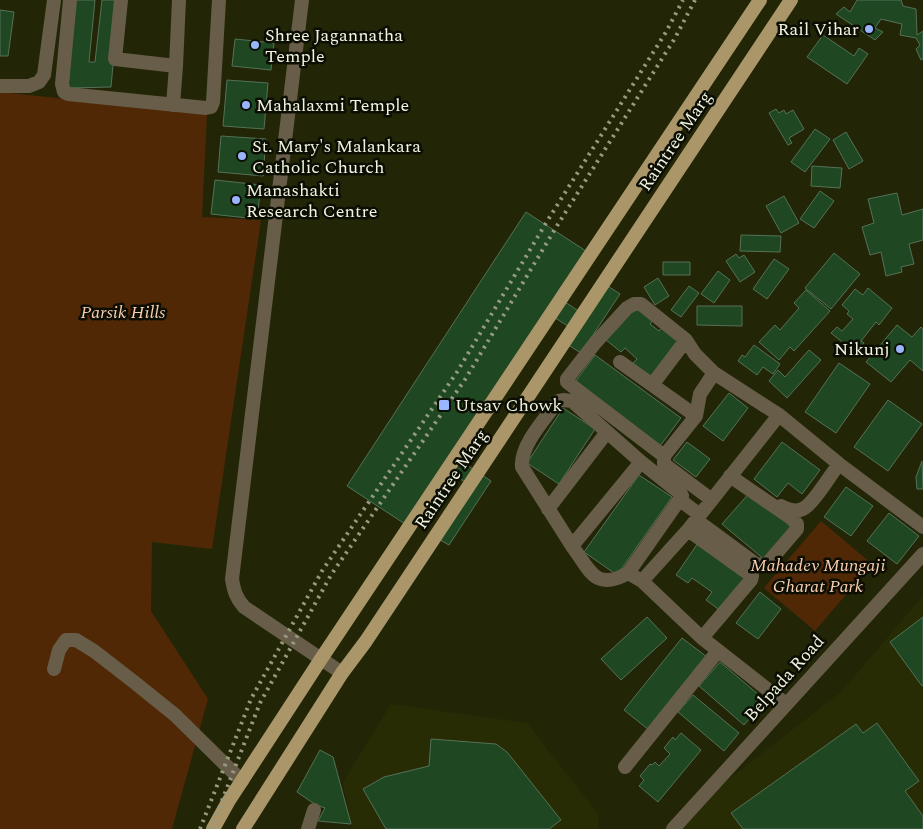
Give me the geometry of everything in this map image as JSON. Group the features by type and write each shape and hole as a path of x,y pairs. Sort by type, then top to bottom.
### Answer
{"main road":[{"name":"Raintree Marg","path":"213,829 321,659 760,0"},
{"name":"Raintree Marg","path":"243,829 342,673 377,625 791,0"}],"street":[{"path":"0,86 29,86 39,82 44,75 54,0"},
{"path":"70,0 62,84 64,92 68,94 211,108 213,102 219,0"},
{"path":"121,0 115,59 176,66"},
{"path":"173,105 179,0"},
{"path":"302,0 232,579 236,596 244,607 342,673"},
{"path":"664,456 567,382 595,343 627,308 634,304 641,304 686,340 695,354 714,373 779,415 839,464 923,527"},
{"path":"652,385 686,340"},
{"path":"620,362 696,416"},
{"path":"712,500 664,464 664,456 696,416 700,394 714,373"},
{"path":"558,401 572,401 607,432 682,496 628,573 611,581 596,579 572,546 522,467 524,450 558,401"},
{"path":"642,581 695,522 779,415"},
{"path":"548,509 607,432"},
{"path":"572,546 641,462"},
{"path":"732,475 787,509 794,510 808,506 839,464"},
{"path":"695,522 757,565 767,564 796,529 797,524 791,518 732,475"},
{"path":"625,767 709,644 752,576 695,522 680,500"},
{"name":"Belpada Road","path":"673,829 923,554"},
{"path":"628,573 642,581 709,644 786,704"},
{"path":"709,644 720,627"},
{"path":"54,669 59,650 66,640 76,640 94,651 175,715 242,781"},
{"path":"308,829 314,810"}],"shaded area":[{"path":"923,596 923,829 664,829 841,692"},
{"path":"391,704 527,723 599,815 598,829 352,829 343,782"}],"green space":[{"name":"Parsik Hills","path":"0,92 207,114 202,217 261,220 212,549 152,542 151,611 208,699 172,829 0,829"},
{"name":"Mahadev Mungaji Gharat Park","path":"821,521 872,564 815,631 764,588"}],"building":[{"path":"75,0 95,0 89,62 95,62 102,0 119,0 111,87 68,88"},
{"name":"Rail Vihar","path":"857,0 901,0 903,6 916,9 917,35 923,31 923,59 921,60 916,49 920,45 916,38 900,35 902,24 881,19 875,28 883,32 875,40 836,14 844,7 850,12"},
{"path":"0,10 14,12 8,56 0,56"},
{"path":"823,35 854,56 859,48 868,54 847,84 807,57"},
{"path":"235,39 274,43 271,70 232,66"},
{"name":"Mahalaxmi Temple","path":"227,80 268,83 264,129 223,126"},
{"path":"776,109 779,113 784,110 786,114 793,110 804,129 789,138 792,143 788,145 769,113"},
{"path":"815,129 830,139 805,172 791,162"},
{"path":"846,132 863,161 849,169 833,140"},
{"name":"St. Mary's Malankara Catholic Church","path":"221,136 266,139 263,176 218,172"},
{"path":"812,166 842,168 840,188 811,186"},
{"name":"Manashakti Research Centre","path":"215,180 261,185 257,219 211,214"},
{"path":"820,191 834,201 814,228 800,219"},
{"path":"897,193 902,215 923,209 923,240 909,244 914,264 901,267 902,272 886,276 881,252 870,255 862,227 874,223 868,199"},
{"path":"784,196 799,223 781,233 766,206"},
{"name":"Utsav Chowk","path":"526,212 586,251 556,296 580,312 600,281 620,294 581,353 565,343 574,330 549,314 455,457 491,481 449,545 440,540 474,488 442,467 405,524 347,486"},
{"path":"741,235 781,236 780,252 740,251"},
{"path":"834,253 860,274 831,309 805,288"},
{"path":"736,254 739,258 744,255 755,272 740,282 726,261"},
{"path":"774,259 789,269 767,299 753,289"},
{"path":"663,262 690,262 690,275 663,275"},
{"path":"718,271 730,280 714,303 701,294"},
{"path":"658,278 669,296 655,305 644,287"},
{"path":"689,286 699,293 681,317 671,310"},
{"path":"868,288 892,308 879,325 876,322 861,341 864,343 856,353 831,333 837,327 842,331 853,319 847,314 849,311 842,305 855,289 863,295"},
{"path":"806,290 830,311 794,351 790,347 779,360 759,342 775,325 780,330 799,308 794,303"},
{"path":"637,305 653,320 650,324 659,331 662,327 681,343 650,378 633,363 637,359 625,348 621,352 606,340"},
{"path":"697,306 742,306 742,326 697,325"},
{"name":"Nikunj","path":"897,325 912,337 921,327 923,329 923,371 910,360 891,382 866,362"},
{"path":"754,345 780,364 773,374 763,367 757,375 738,361 742,355 745,357"},
{"path":"809,350 821,360 787,398 769,381 778,370 785,377"},
{"path":"595,355 681,418 660,446 575,382"},
{"path":"839,363 870,384 836,433 805,412"},
{"path":"729,393 748,408 723,441 703,426"},
{"path":"888,400 922,424 888,471 854,447"},
{"path":"563,408 595,429 559,484 527,463"},
{"path":"687,442 710,459 696,477 673,460"},
{"path":"782,442 820,470 802,494 788,483 777,497 754,479"},
{"path":"922,461 923,489 917,489 916,477"},
{"path":"639,475 672,497 617,575 584,552"},
{"path":"846,487 873,506 851,536 824,517"},
{"path":"751,491 793,527 765,560 722,524"},
{"path":"889,513 919,536 897,564 867,541"},
{"path":"698,543 746,577 721,611 706,600 712,592 692,578 688,583 676,575"},
{"path":"760,592 781,609 758,639 736,623"},
{"path":"647,617 667,638 621,680 601,659"},
{"path":"923,617 923,685 922,686 890,642"},
{"path":"682,638 707,657 649,730 624,710"},
{"path":"720,662 765,700 744,725 699,686"},
{"path":"693,695 739,733 724,751 678,712"},
{"path":"877,723 919,781 905,791 923,816 923,829 743,829 731,813 856,724 863,733"},
{"path":"681,733 701,750 658,802 639,786 644,780 640,776 650,764 652,765 655,762 659,766 670,754 664,748 673,737 675,740"},
{"path":"431,739 496,744 507,752 561,820 549,829 386,829 363,789 384,777 429,766"},
{"path":"320,750 333,757 351,824 318,821 325,808 316,805 297,792"}],"railway":[{"path":"200,829 251,699 322,571 457,372 546,223 666,32 683,0"},
{"path":"211,829 260,703 331,575 466,378 555,229 675,38 695,0"}],"place":[{"name":"Rail Vihar","path":"869,29"},
{"name":"Shree Jagannatha Temple","path":"255,45"},
{"name":"Mahalaxmi Temple","path":"246,105"},
{"name":"St. Mary's Malankara Catholic Church","path":"242,156"},
{"name":"Manashakti Research Centre","path":"236,200"},
{"name":"Nikunj","path":"900,349"},
{"name":"Utsav Chowk","path":"444,405"}]}
